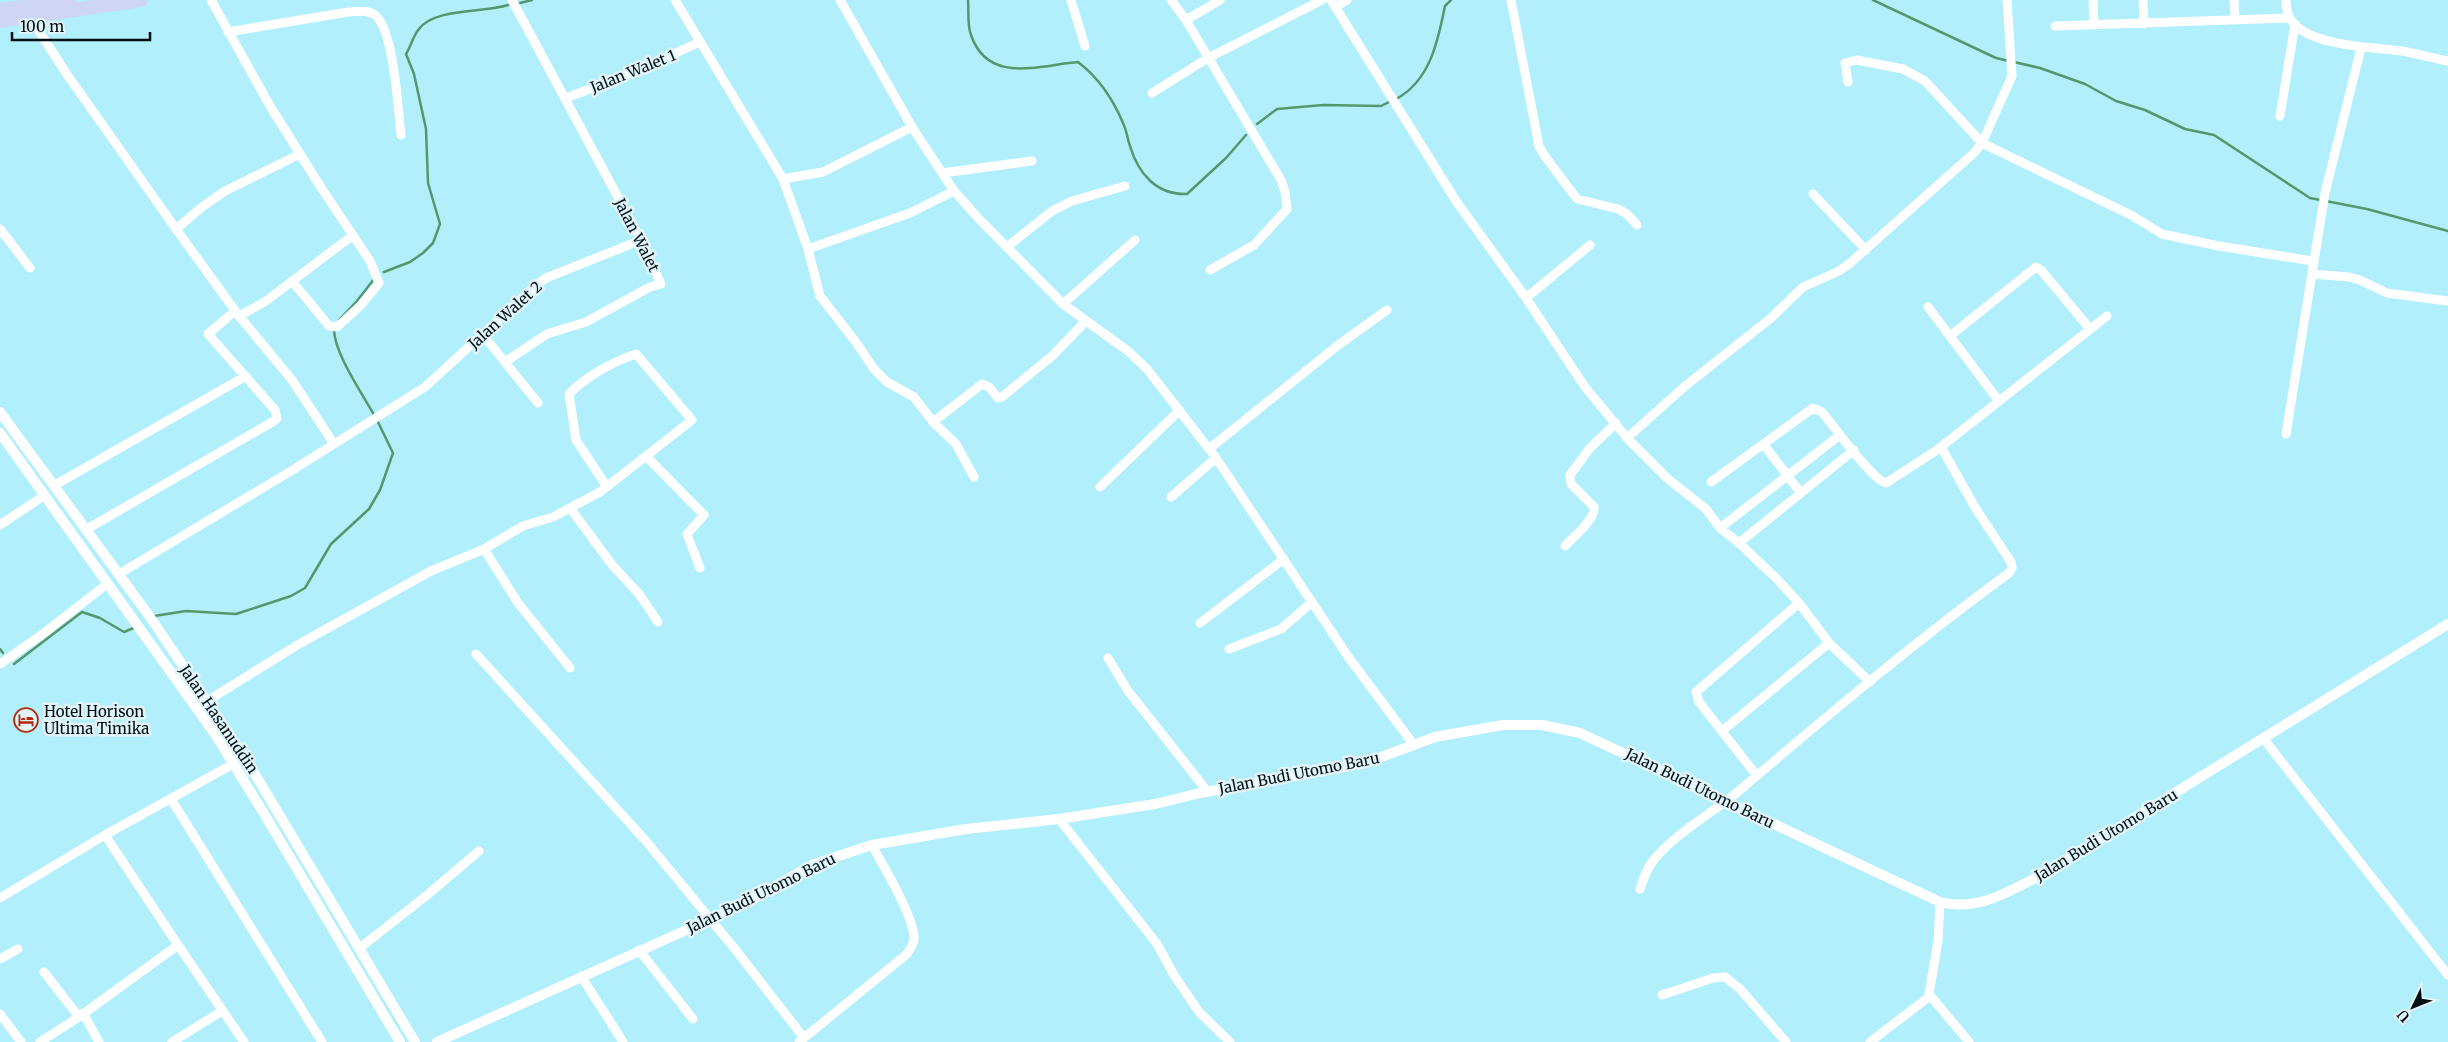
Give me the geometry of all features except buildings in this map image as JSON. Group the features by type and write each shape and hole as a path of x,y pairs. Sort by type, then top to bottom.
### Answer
{"highway":[{"path":"0,10 70,0"},
{"path":"0,21 141,0"}],"street":[{"path":"211,0 300,154 354,235 378,275 380,283 361,305 333,326 292,281"},
{"name":"Jalan Walet","path":"505,362 547,334 586,322 650,287 661,284 641,240 512,0"},
{"path":"675,0 783,179 808,249 820,296 855,341 874,370 887,382 914,397 933,422 956,444 974,477"},
{"path":"840,0 912,128 954,191 1063,304 1085,322 1133,355 1180,410 1216,458 1349,658 1414,746"},
{"path":"1071,0 1085,46"},
{"path":"1171,0 1186,20 1281,180 1285,192 1287,209 1254,245 1210,270"},
{"path":"1186,20 1220,0"},
{"path":"1152,93 1208,58 1322,0"},
{"path":"1347,0 1333,3 1451,194 1526,298 1582,383 1627,438 1667,478 1706,509 1720,528 1738,543 1799,603 1829,642 1870,682"},
{"path":"1627,438 1684,387 1771,318 1803,287 1839,271 1866,250 1962,164 1982,143 2012,76 2012,52 2007,0"},
{"path":"2093,0 2094,26"},
{"path":"2143,0 2144,24"},
{"path":"2234,0 2235,19"},
{"path":"2280,116 2292,21 2286,0"},
{"path":"1511,2 1540,146 1544,156 1577,199 1618,209 1627,214 1637,225"},
{"path":"228,32 348,12 366,11 372,13 379,19 390,45 401,135"},
{"path":"30,17 66,73 176,229 237,313 292,380 334,444"},
{"path":"2055,26 2094,26 2235,19 2292,21 2326,40 2361,48 2402,51 2448,61"},
{"name":"Jalan Walet 1","path":"566,98 627,75 700,42"},
{"path":"2286,434 2312,274 2312,261 2322,208 2361,48"},
{"path":"1848,82 1845,63 1857,60 1902,69 1924,81 1982,143 2115,207 2170,237 2312,261"},
{"path":"783,179 824,172 912,128"},
{"path":"176,229 202,207 226,191 300,154"},
{"path":"942,173 1032,161"},
{"path":"1007,247 1048,214 1072,201 1125,186"},
{"path":"808,249 910,213 954,191"},
{"path":"1814,194 1866,250"},
{"path":"0,229 30,268"},
{"path":"87,529 277,418 275,410 208,334 237,313 266,301 354,235"},
{"name":"Jalan Walet 2","path":"119,574 384,414 425,387 546,278 641,240"},
{"path":"1063,304 1136,240"},
{"path":"1526,298 1590,245"},
{"path":"1950,336 2036,267 2041,270 2090,329"},
{"path":"2312,274 2349,277 2360,280 2387,293 2448,301"},
{"path":"1928,307 1998,400"},
{"path":"1209,449 1337,346 1387,310"},
{"path":"1711,482 1813,408 1822,412 1880,481 1886,483 1941,447 1998,400 2107,316"},
{"path":"933,422 982,384 989,387 998,398 1002,397 1052,356 1085,322"},
{"path":"482,335 538,403"},
{"path":"207,701 299,644 431,571 484,549 522,526 553,517 607,487 692,420 636,354 621,359 580,382 569,394 576,440 607,487"},
{"path":"56,485 246,376"},
{"path":"1100,486 1180,410"},
{"name":"Jalan Hasanuddin","path":"0,412 56,485 152,620 251,766 361,947 415,1042"},
{"path":"1565,546 1591,517 1594,510 1594,507 1571,484 1570,475 1590,448 1616,423"},
{"name":"Jalan Hasanuddin","path":"0,432 192,702 233,764 400,1042"},
{"path":"1720,528 1840,434"},
{"path":"1764,445 1800,492"},
{"path":"1640,890 1647,870 1657,856 1726,802 1838,706 1936,627 2009,573 2012,568 2011,562 1976,509 1941,447"},
{"path":"1738,543 1854,450"},
{"path":"646,456 704,515 687,534 700,568"},
{"path":"1171,497 1216,458"},
{"path":"0,524 46,495"},
{"path":"570,508 613,566 639,594 658,622"},
{"path":"484,549 518,603 570,668"},
{"path":"1200,623 1284,558"},
{"path":"0,664 108,584"},
{"path":"1229,650 1281,629 1312,602"},
{"path":"1757,776 1699,702 1696,692 1799,603"},
{"name":"Jalan Budi Utomo Baru","path":"437,1042 742,905 814,864 872,845 966,829 1059,819 1155,804 1208,792 1339,768 1376,759 1434,737 1503,725 1542,725 1580,733 1605,743 1940,902 1954,905 1982,902 2045,873 2448,624"},
{"path":"1722,731 1829,642"},
{"path":"476,654 645,840 711,919 801,1040 907,954 912,946 914,938 911,923 897,891 872,845"},
{"path":"1108,658 1124,686 1208,792"},
{"path":"2263,738 2448,975"},
{"path":"0,898 105,835 233,764"},
{"path":"171,799 322,1042"},
{"path":"1059,819 1157,944 1174,976 1199,1012 1230,1042"},
{"path":"105,835 244,1042"},
{"path":"361,947 479,851"},
{"path":"1940,902 1938,941 1929,987 1930,996 1969,1042"},
{"path":"40,1042 178,945"},
{"path":"0,959 18,948"},
{"path":"639,950 693,1019"},
{"path":"44,972 81,1015 99,1042"},
{"path":"581,976 623,1042"},
{"path":"1662,995 1713,978 1725,977 1740,989 1786,1042"},
{"path":"1870,1042 1930,996"},
{"path":"172,1042 222,1011"},
{"path":"0,1014 21,1042"}],"waterway":[{"path":"520,3 532,0"},
{"path":"968,0 971,35 979,51 990,61 1002,66 1017,68 1078,62 1086,68 1099,82 1115,106 1124,126 1133,156 1143,173 1157,186 1166,191 1187,194 1226,158 1246,135"},
{"path":"1396,99 1408,91 1425,71 1431,59 1445,6 1451,0"},
{"path":"1873,0 1996,58 2009,61"},
{"path":"384,272 410,262 423,253 433,243 440,224 428,183 426,129 414,74 406,54 415,35 426,22 447,14 508,5"},
{"path":"2014,62 2040,68 2085,84 2116,101 2145,110 2185,129 2214,135 2310,198 2367,209 2448,231"},
{"path":"1257,124 1277,109 1323,105 1381,106 1391,101"},
{"path":"339,320 374,279"},
{"path":"334,329 335,339 343,361 374,415"},
{"path":"154,616 186,611 236,614 291,596 305,588 331,544 369,509 380,490 393,453 377,420"},
{"path":"14,664 82,612 100,618 124,632 136,627"},
{"path":"0,649 3,653"}],"place":[{"name":"Hotel Horison Ultima Timika","path":"26,720"}]}
